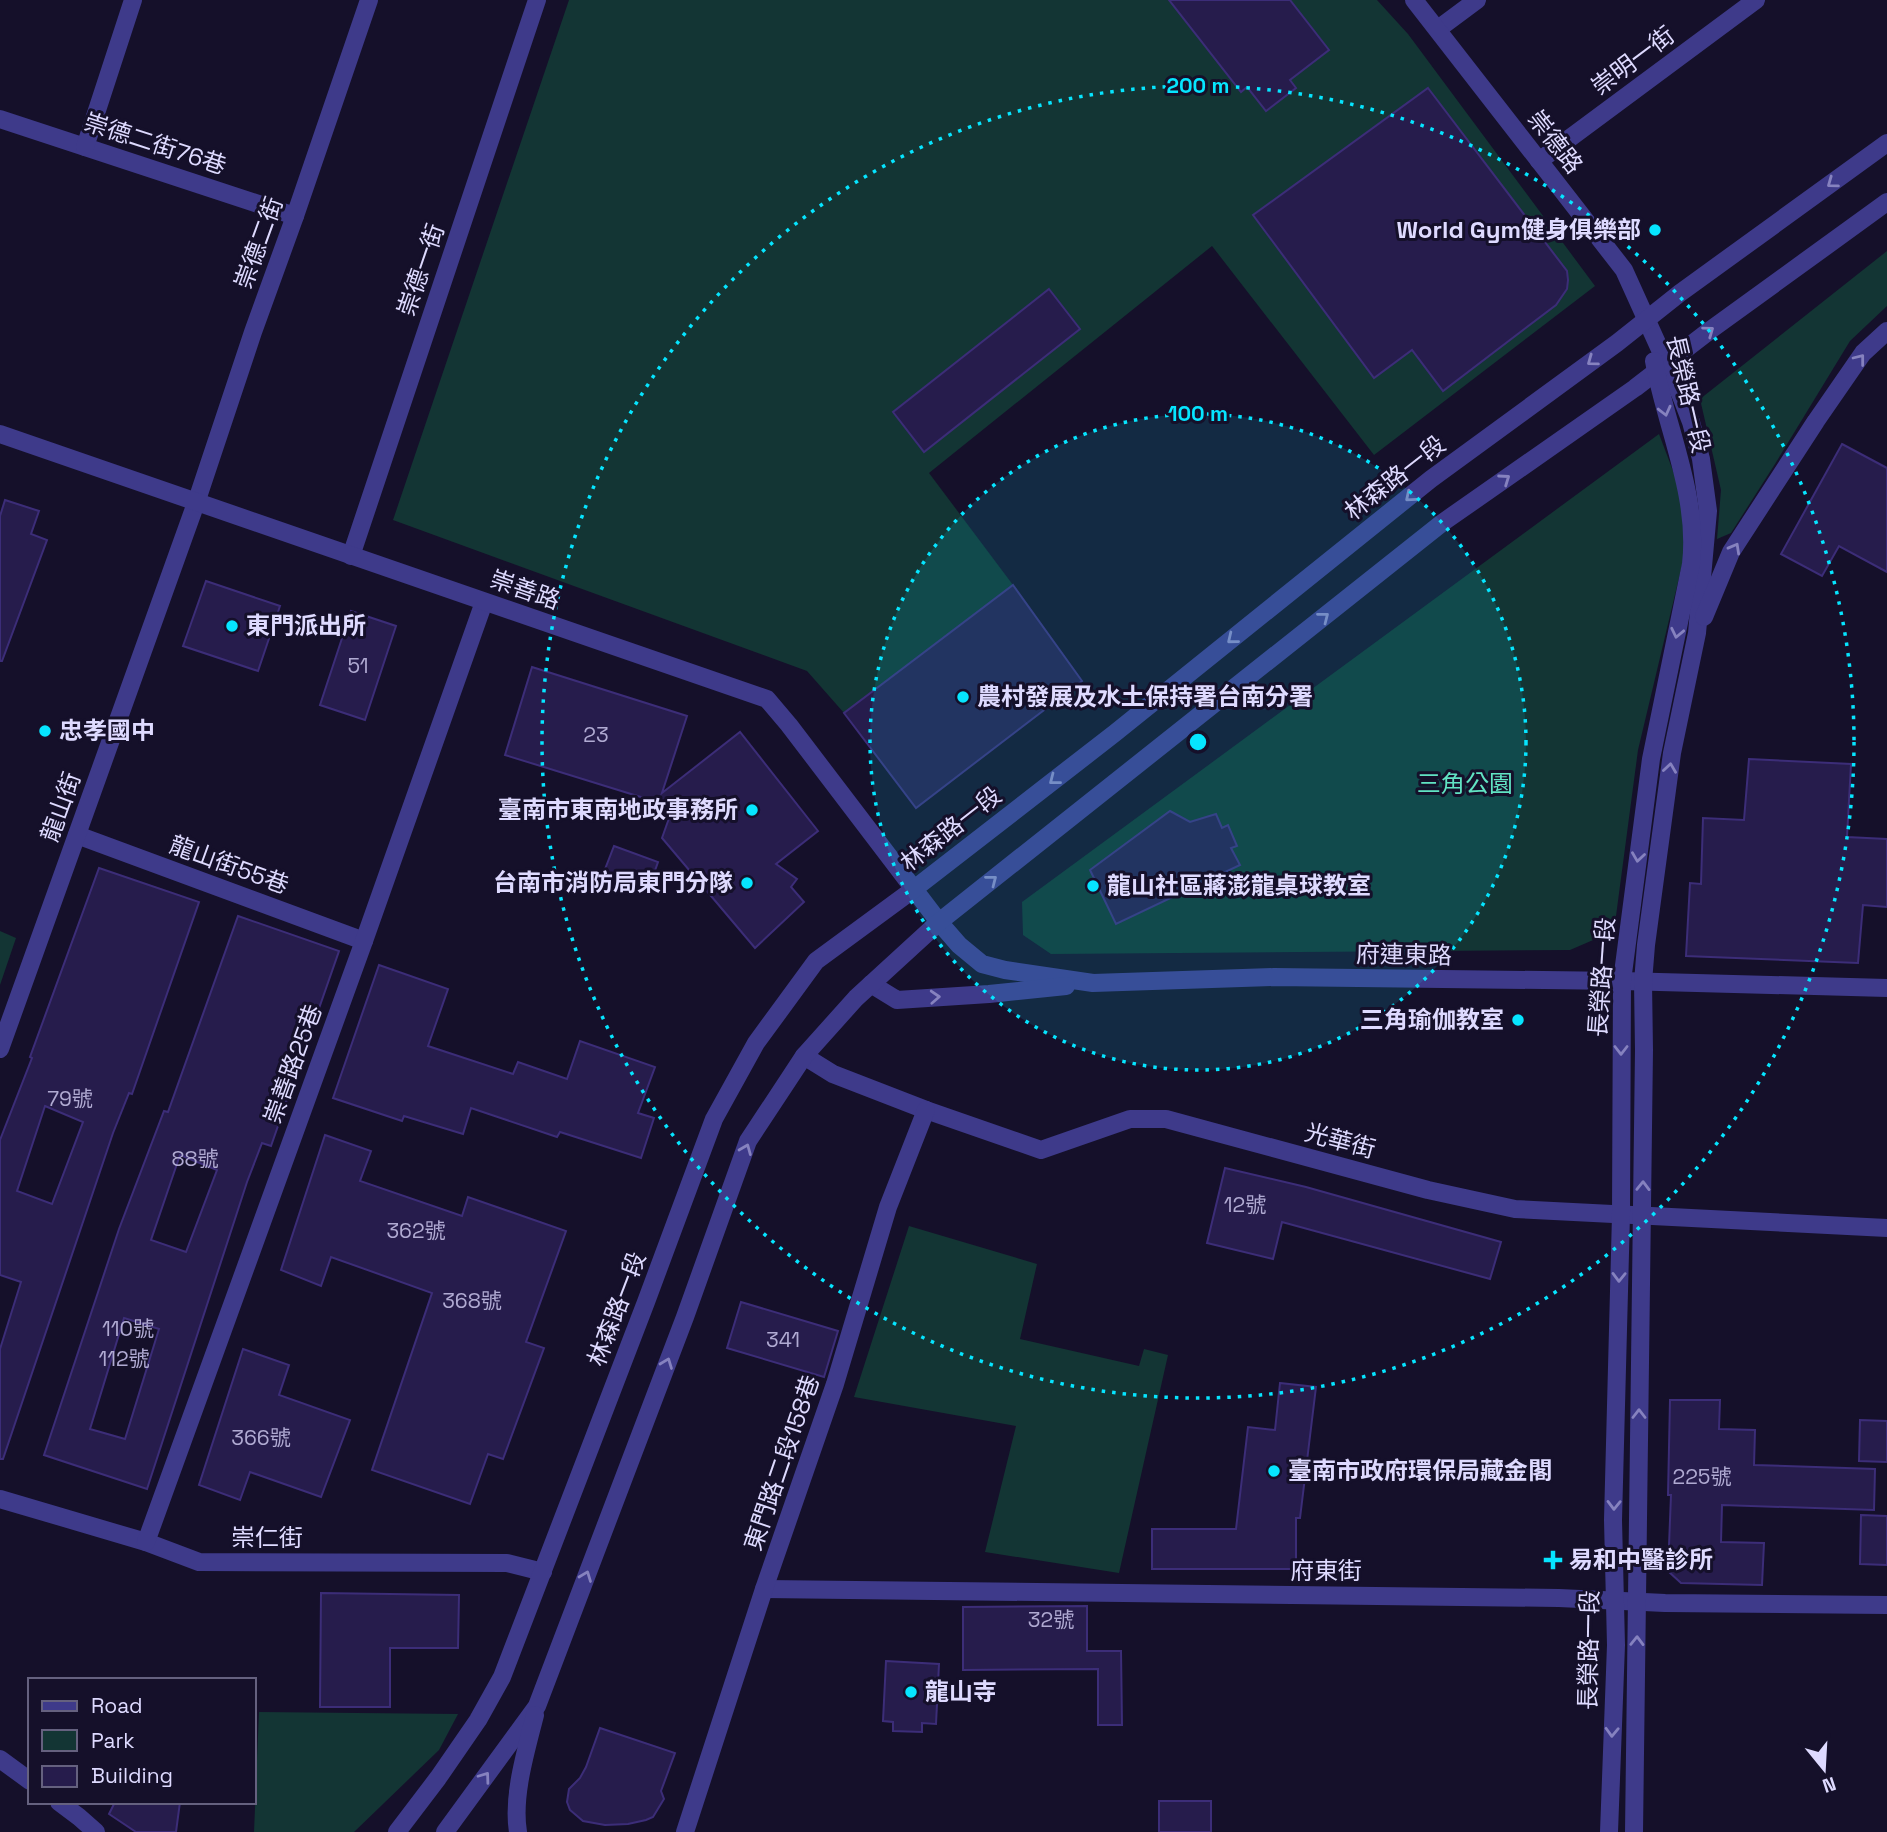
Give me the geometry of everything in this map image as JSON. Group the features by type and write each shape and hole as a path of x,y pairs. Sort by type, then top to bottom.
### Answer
{"street":[{"path":"85,147 133,0"},
{"name":"崇德二街","path":"196,503 369,0"},
{"name":"崇德一街","path":"351,556 537,0"},
{"name":"崇德路","path":"1414,0 1624,270 1647,320"},
{"path":"1438,29 1477,0"},
{"name":"崇明一街","path":"1539,161 1756,0"},
{"name":"崇德二街76巷","path":"0,119 295,216"},
{"name":"林森路一段","path":"397,1832 478,1720 502,1677 714,1119 756,1043 816,961 914,889 1115,733 1431,479 1887,143"},
{"path":"518,1832 515,1815 537,1706 685,1317 748,1141 804,1056 856,998 939,922 1442,523 1887,202"},
{"name":"長榮路一段","path":"1609,1832 1616,1645 1614,1520 1621,1215 1622,981 1651,759 1691,564 1693,541 1661,367 1647,320"},
{"path":"1697,633 1731,552 1863,353 1887,331"},
{"name":"長榮路一段","path":"1634,1832 1643,982 1672,753 1697,633 1708,511 1701,459 1691,422 1661,367"},
{"name":"崇善路","path":"0,435 767,699 939,922"},
{"name":"龍山街","path":"0,1049 196,503"},
{"name":"崇善路25巷","path":"146,1542 484,602"},
{"name":"龍山街55巷","path":"78,835 364,941"},
{"name":"府連東路","path":"939,922 959,945 982,964 1093,983 1275,977 1622,981 1887,988"},
{"path":"871,985 897,1000 1093,983"},
{"name":"光華街","path":"804,1056 833,1074 1041,1150 1130,1119 1166,1119 1428,1190 1516,1209 1887,1228"},
{"name":"東門路二段158巷","path":"685,1832 764,1589 835,1384 888,1207 926,1110"},
{"name":"崇仁街","path":"0,1499 146,1542 199,1562 507,1563 543,1572"},
{"name":"府東街","path":"764,1589 1559,1598 1638,1603 1887,1605"},
{"path":"445,1832 537,1706"},
{"path":"0,1759 28,1780"},
{"path":"63,1804 96,1832"}],"green space":[{"path":"569,0 1377,0 1408,34 1595,286 1374,455 1212,246 929,473 1013,585 844,713 807,671 393,520"},
{"path":"1887,251 1887,306 1850,341 1731,533 1717,539 1721,490 1700,399"},
{"name":"三角公園","path":"1659,434 1678,484 1688,540 1638,750 1614,931 1570,950 1051,954 1023,935 1022,902"},
{"path":"0,931 16,938 0,985"},
{"path":"909,1226 1037,1264 1020,1339 1139,1366 1144,1349 1168,1355 1119,1573 985,1552 1016,1426 854,1397"},
{"path":"259,1712 458,1714 439,1750 354,1832 254,1832"}],"building":[{"path":"1169,0 1290,0 1329,50 1290,80 1296,88 1266,111 1247,87 1241,92"},
{"path":"1428,88 1567,271 1568,280 1567,289 1556,305 1443,391 1412,350 1374,378 1253,215"},
{"path":"1049,289 1080,329 924,452 893,412"},
{"path":"1842,444 1887,468 1887,572 1839,546 1822,576 1781,554"},
{"path":"5,500 39,511 31,534 47,540 0,661 0,516"},
{"name":"東門派出所","path":"206,581 280,606 258,671 183,646"},
{"name":"農村發展及水土保持署台南分署","path":"1013,585 1082,681 916,808 844,713"},
{"path":"351,611 396,626 365,720 320,705"},
{"path":"532,667 687,716 662,793 740,732 818,831 776,864 797,879 791,887 804,902 755,948 662,838 673,807 505,755"},
{"path":"1749,759 1851,764 1847,837 1887,839 1887,907 1863,905 1858,963 1686,956 1690,883 1701,884 1703,818 1744,820"},
{"path":"1170,811 1190,822 1216,814 1222,828 1228,825 1237,846 1231,848 1240,865 1116,924 1090,870"},
{"path":"614,846 658,862 647,893 602,877"},
{"path":"99,868 199,902 132,1094 129,1093 113,1133 3,1459 0,1459 0,1349 21,1282 0,1275 0,1140 32,1058 30,1057","holes":["45,1106 83,1122 52,1204 17,1191"]},
{"path":"238,916 339,951 271,1146 262,1143 247,1182 147,1489 44,1455 119,1229 164,1111 168,1112","holes":["180,1155 217,1170 186,1252 151,1240","124,1318 159,1329 125,1439 90,1429"]},
{"path":"379,965 448,989 428,1046 513,1074 518,1062 567,1079 580,1041 655,1067 638,1113 654,1118 641,1158 560,1132 557,1137 471,1108 463,1134 404,1116 402,1121 333,1098"},
{"path":"325,1135 371,1151 360,1181 462,1216 468,1197 566,1231 526,1342 544,1348 503,1459 488,1454 470,1504 372,1470 432,1293 331,1257 321,1286 281,1270"},
{"path":"1225,1168 1306,1187 1501,1242 1490,1279 1282,1222 1273,1259 1207,1243"},
{"path":"741,1302 838,1331 824,1377 727,1348"},
{"path":"243,1349 289,1365 279,1395 350,1420 321,1497 250,1472 240,1500 199,1485"},
{"path":"1280,1383 1316,1387 1300,1518 1296,1518 1296,1569 1152,1569 1152,1529 1236,1529 1248,1427 1275,1430"},
{"path":"1670,1400 1720,1400 1719,1429 1755,1430 1754,1465 1875,1469 1874,1510 1722,1505 1721,1542 1764,1543 1762,1585 1681,1583 1668,1571 1671,1495 1668,1495"},
{"path":"1860,1420 1887,1421 1887,1462 1859,1461"},
{"path":"1861,1515 1887,1516 1887,1565 1860,1564"},
{"path":"321,1593 459,1595 458,1648 390,1648 390,1707 320,1707"},
{"path":"1087,1606 1087,1651 1121,1651 1122,1725 1098,1725 1098,1669 963,1670 963,1607"},
{"name":"龍山寺","path":"886,1661 939,1664 936,1724 922,1723 922,1732 893,1731 893,1722 883,1721"},
{"path":"600,1728 675,1753 661,1791 664,1799 653,1817 628,1824 605,1825 583,1821 570,1810 567,1802 569,1789 586,1767"},
{"path":"1159,1801 1211,1801 1211,1832 1159,1832"},
{"path":"114,1804 180,1804 176,1832 136,1832 109,1814"}],"place":[{"name":"World Gym健身俱樂部","path":"1655,230"},
{"name":"東門派出所","path":"232,626"},
{"name":"農村發展及水土保持署台南分署","path":"963,697"},
{"name":"忠孝國中","path":"45,731"},
{"name":"臺南市東南地政事務所","path":"752,810"},
{"name":"台南市消防局東門分隊","path":"747,883"},
{"name":"龍山社區蔣澎龍桌球教室","path":"1093,886"},
{"name":"三角瑜伽教室","path":"1518,1020"},
{"name":"臺南市政府環保局藏金閣","path":"1274,1471"},
{"name":"易和中醫診所","path":"1553,1560"},
{"name":"龍山寺","path":"911,1692"}]}
